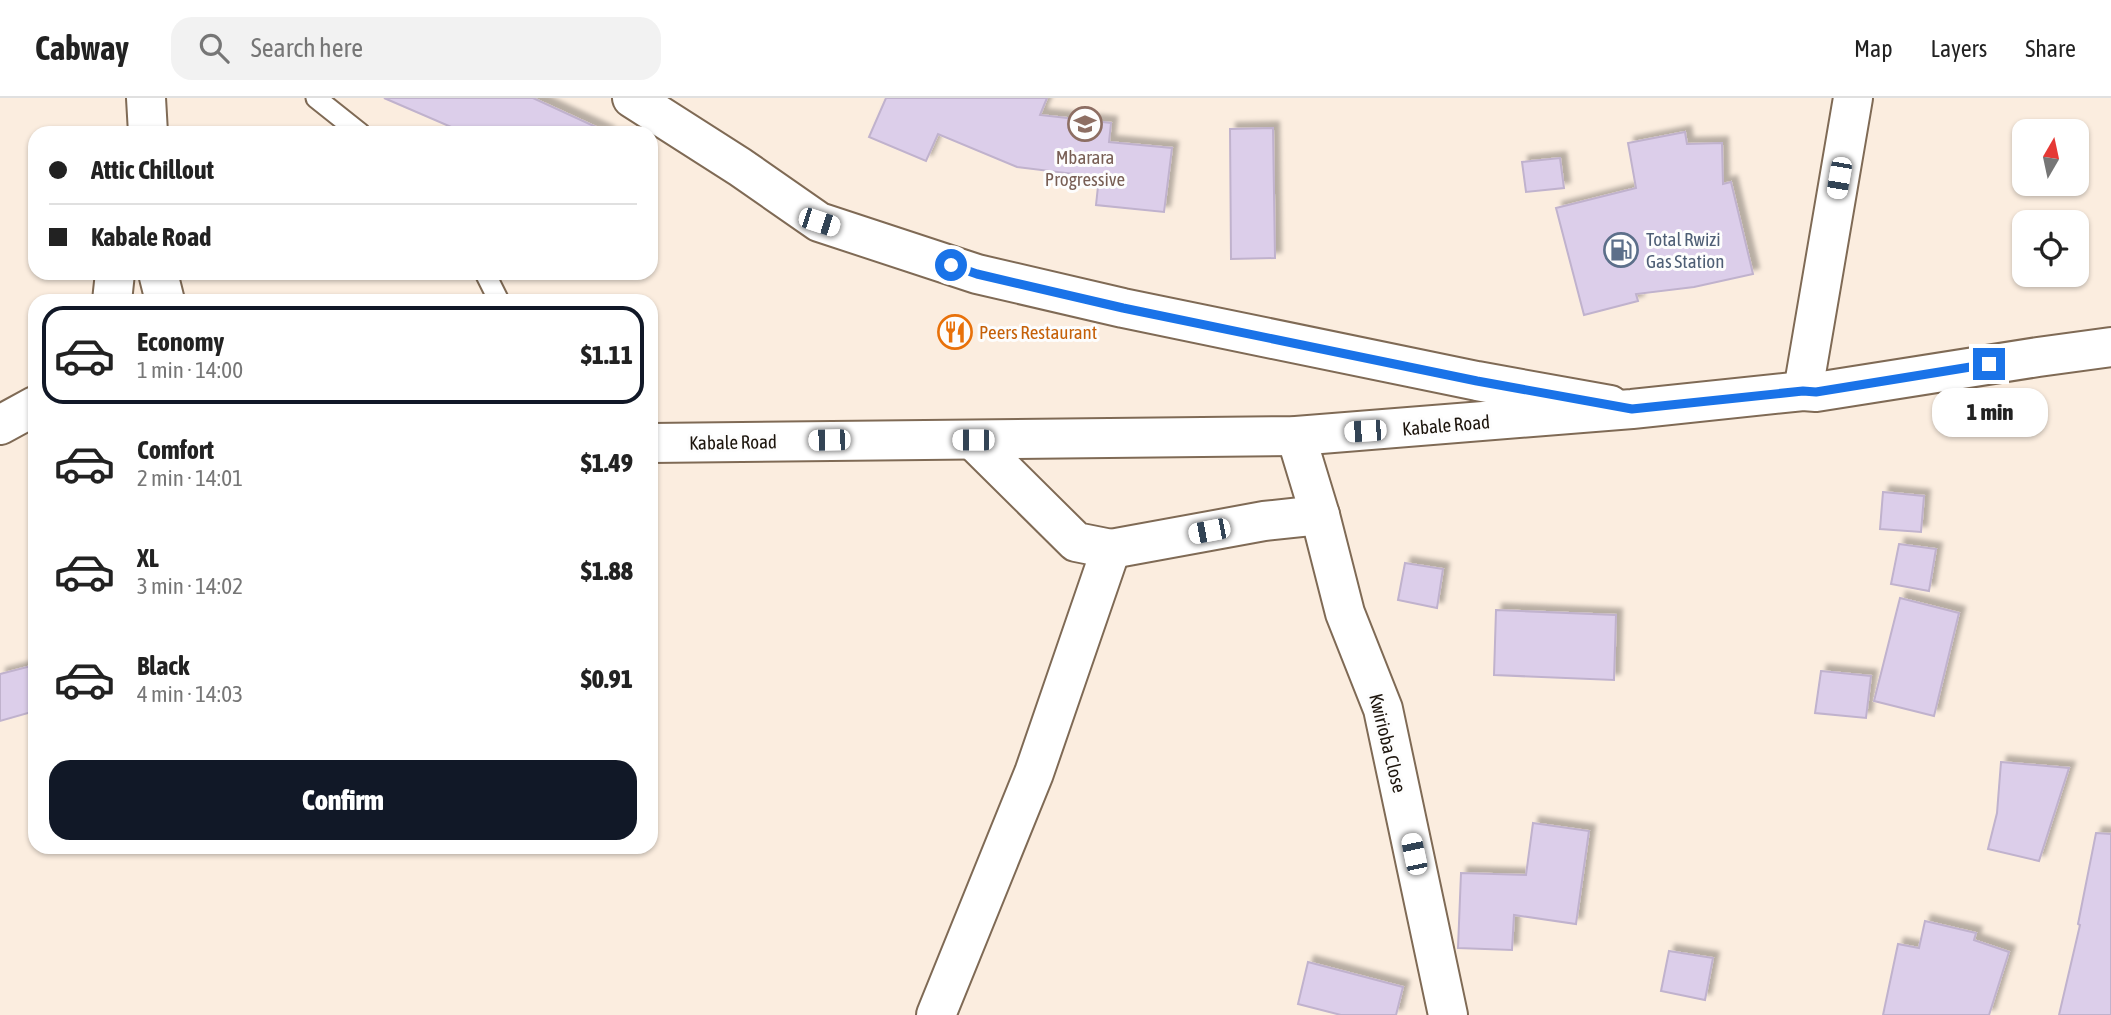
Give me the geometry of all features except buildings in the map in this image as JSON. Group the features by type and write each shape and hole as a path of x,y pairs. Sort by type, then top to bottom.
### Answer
{"street":[{"path":"126,98 127,126"},
{"path":"146,98 148,126"},
{"path":"632,98 740,167 819,222 977,274 1123,308 1477,381 1632,409"},
{"path":"1803,391 1853,98"},
{"name":"Kabale Road","path":"658,443 1296,436 1816,392 2038,356 2111,347"},
{"path":"0,425 28,410"},
{"path":"0,433 28,434"},
{"name":"Kwirioba Close","path":"1296,436 1345,613 1383,709 1448,1015"},
{"path":"973,440 1076,542 1111,549 1264,521 1320,515"},
{"path":"936,1015 1034,773 1111,549"}],"lane":[{"path":"316,98 351,126"}],"place":[{"name":"Mbarara Progressive","path":"1085,124"},
{"name":"Total Rwizi Gas Station","path":"1621,250"},
{"name":"Peers Restaurant","path":"955,332"}],"route":[{"path":"951,265 977,274 1123,308 1477,381 1632,409 1803,391 1816,392 1989,364"}]}
